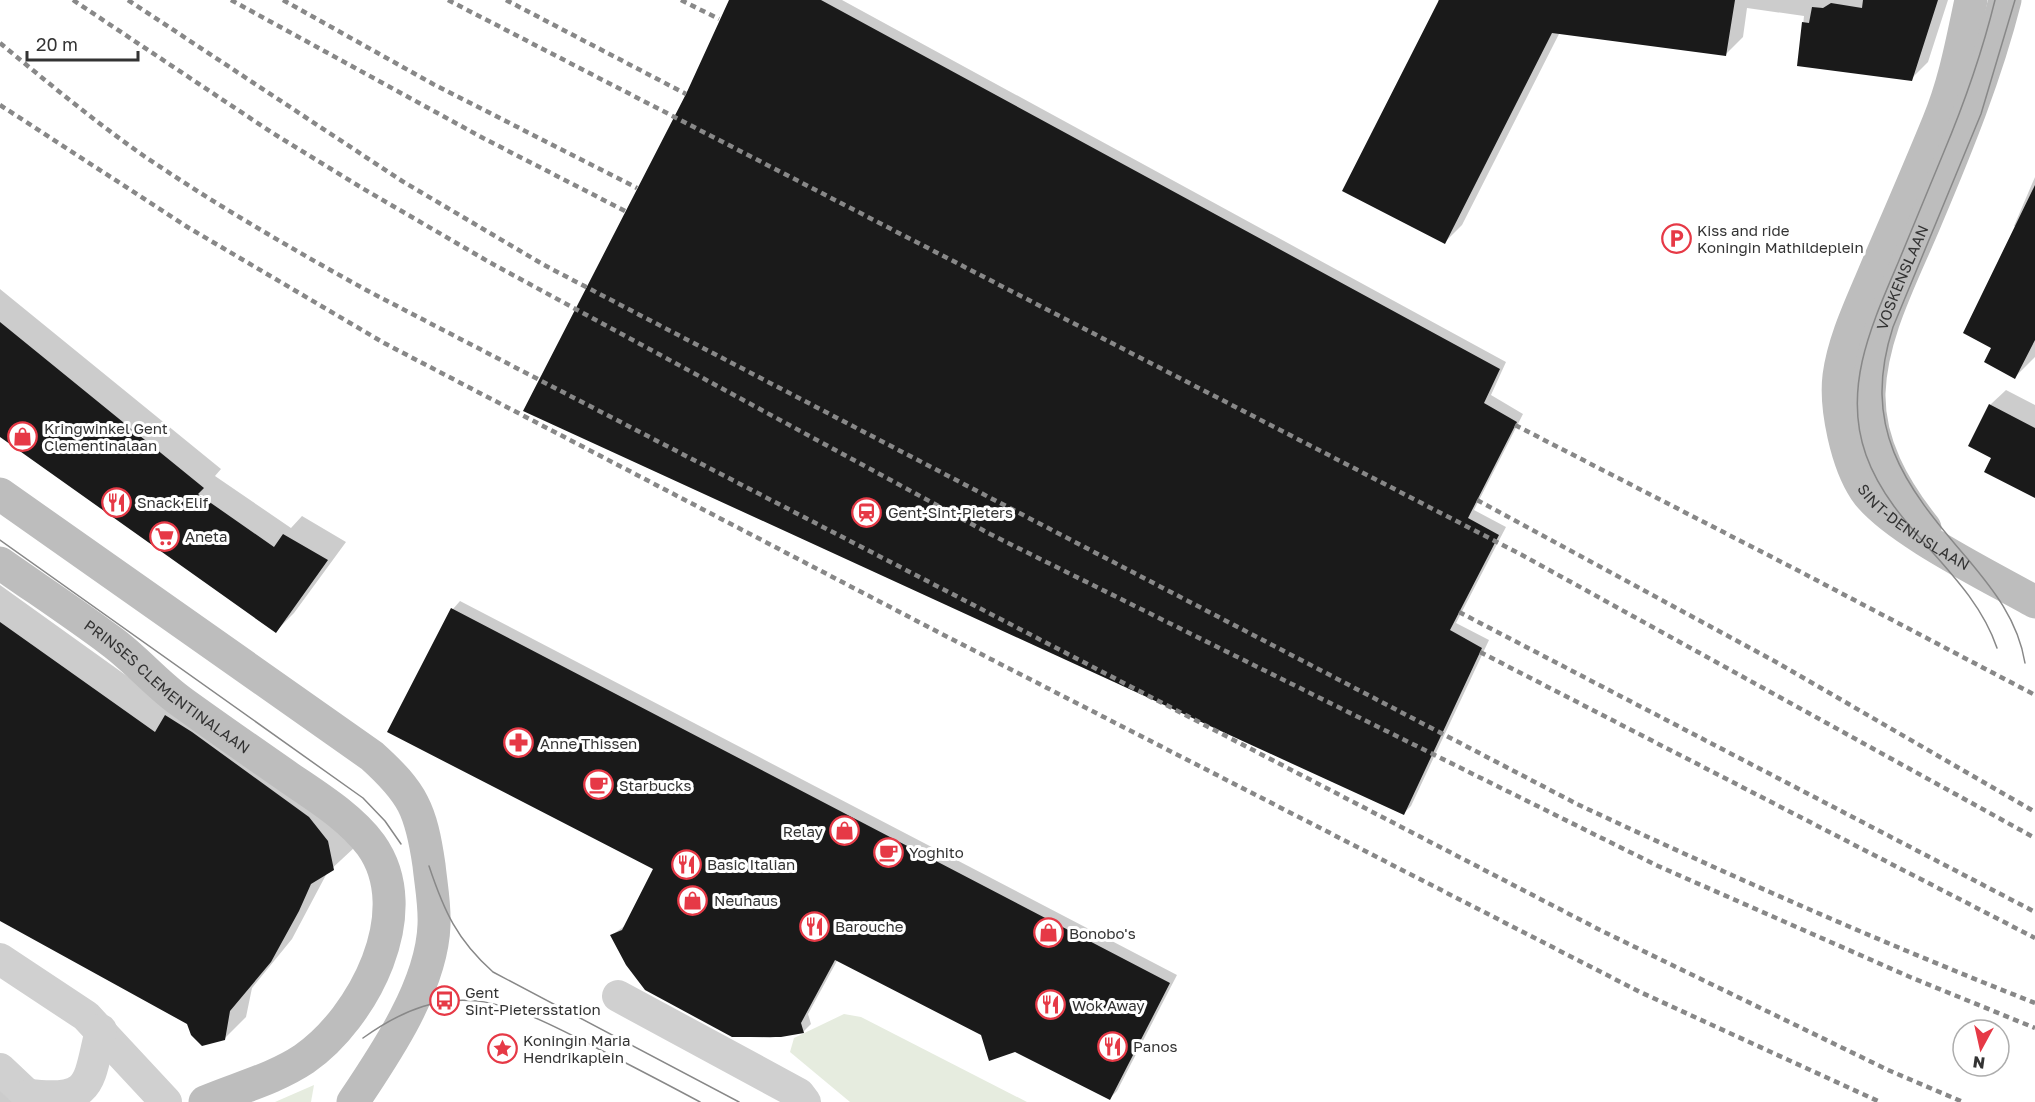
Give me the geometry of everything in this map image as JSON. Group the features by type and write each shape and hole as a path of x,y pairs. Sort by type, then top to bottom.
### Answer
{"street":[{"name":"VOSKENSLAAN","path":"1840,413 1839,376 1854,321 1946,102 1959,63 1971,0"},
{"name":"VOSKENSLAAN","path":"1942,548 1901,496 1878,449 1870,413 1871,371 1883,324 1972,111 2005,0"},
{"name":"SINT-DENIJSLAAN","path":"1840,413 1846,445 1865,490 1887,513 2035,602"},
{"path":"0,494 372,756 407,791 414,803 424,832 434,897 434,927 428,960 413,1004 352,1102"},
{"name":"PRINSES CLEMENTINALAAN","path":"0,563 113,642 180,701 337,811 371,846 386,879 389,915 383,948 370,982 344,1021 304,1059 278,1074 205,1102"},
{"path":"0,958 86,1016 165,1102"},
{"path":"618,996 799,1094 805,1102"},
{"path":"0,1069 32,1098 67,1098 79,1092 88,1080 101,1030"}],"shaded area":[{"path":"844,1014 861,1017 1027,1102 850,1102 790,1052 794,1038"},
{"path":"314,1085 311,1102 275,1102"}],"building":[{"path":"729,0 821,0 1500,369 1484,403 1517,422 1468,518 1499,535 1450,630 1482,648 1404,815 523,411 686,94"},
{"path":"1439,0 1735,0 1726,56 1552,33 1445,244 1342,191"},
{"path":"1863,0 1938,0 1912,81 1797,66 1802,22 1809,23 1812,7 1823,8 1831,3 1862,8"},
{"path":"2035,185 2035,340 2015,379 1984,362 1991,348 1963,333"},
{"path":"0,322 204,488 198,494 274,547 283,534 328,560 276,633 0,437"},
{"path":"1989,404 2035,428 2035,498 1984,472 1991,458 1968,446"},
{"path":"451,608 1170,983 1110,1100 1015,1052 989,1061 981,1035 835,960 801,1023 804,1033 781,1037 732,1037 645,990 626,965 610,935 622,930 653,869 387,732"},
{"path":"0,622 155,732 165,715 192,732 309,817 328,841 334,870 311,884 271,962 230,1011 225,1040 202,1046 191,1035 187,1024 0,921"}],"tram line":[{"path":"1995,0 1958,116 1870,333 1863,357 1857,405 1859,430 1866,455 1878,482 1894,507 1969,596 1985,621 1997,648"},
{"path":"2015,0 1981,114 1893,327 1884,363 1882,395 1885,424 1894,452 1907,479 1943,530 1986,581 2003,606 2017,633 2025,663"},
{"path":"0,540 363,798 385,821 401,844"},
{"path":"429,866 453,924 470,948 493,972 739,1102"},
{"path":"363,1038 394,1019 423,1006 450,1001 476,1001 502,1006 558,1028 700,1102"}],"railway":[{"path":"73,0 271,132 489,262 990,534 1658,866 1910,977 2035,1028"},
{"path":"128,0 402,181 544,265 1577,804 1804,907 2035,1003"},
{"path":"231,0 483,138 625,211"},
{"path":"283,0 433,84 637,188"},
{"path":"448,0 1522,555 2035,838"},
{"path":"506,0 686,94"},
{"path":"681,0 719,19"},
{"path":"0,43 53,87 144,156 254,226 368,291 1600,930 1888,1070 1963,1102"},
{"path":"0,105 189,228 384,343 938,632 1640,992 1880,1102"},
{"path":"1515,425 2035,695"},
{"path":"1477,500 1776,662 2035,812"},
{"path":"1459,612 2035,912"},
{"path":"1480,652 2035,938"}],"place":[{"name":"Kiss and ride Koningin Mathildeplein","path":"1676,239"},
{"name":"Kringwinkel Gent Clementinalaan","path":"23,437"},
{"name":"Snack Elif","path":"116,502"},
{"name":"Gent-Sint-Pieters","path":"867,512"},
{"name":"Aneta","path":"164,536"},
{"name":"Anne Thissen","path":"519,743"},
{"name":"Starbucks","path":"598,785"},
{"name":"Relay","path":"844,831"},
{"name":"Yoghito","path":"888,852"},
{"name":"Basic Italian","path":"686,864"},
{"name":"Neuhaus","path":"693,900"},
{"name":"Barouche","path":"814,926"},
{"name":"Bonobo's","path":"1048,933"},
{"name":"Gent Sint-Pietersstation","path":"444,1001"},
{"name":"Wok Away","path":"1051,1005"},
{"name":"Panos","path":"1112,1046"},
{"name":"Koningin Maria Hendrikaplein","path":"502,1049"}]}
